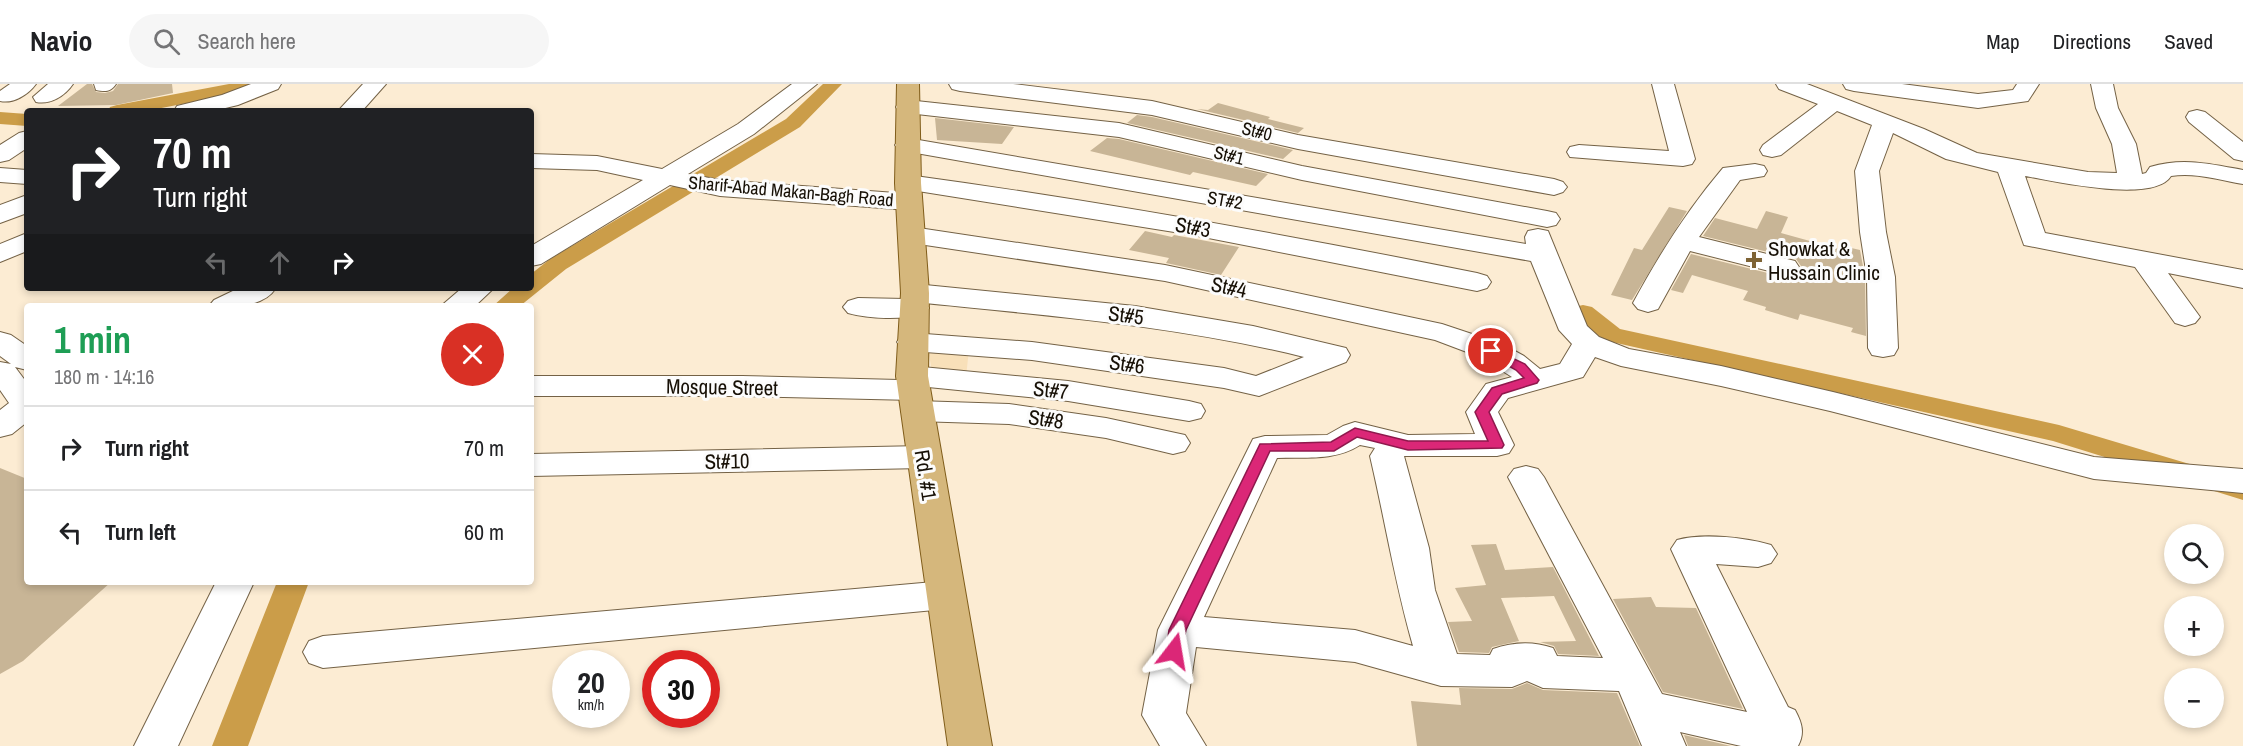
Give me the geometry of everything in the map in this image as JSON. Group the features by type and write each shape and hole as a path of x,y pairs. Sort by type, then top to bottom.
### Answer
{"main road":[{"name":"Rd. #1","path":"908,95 914,301 912,342 914,392 970,746"}],"street":[{"path":"44,97 62,84"},
{"path":"197,108 230,100 270,84"},
{"path":"352,108 375,84"},
{"path":"534,256 670,179 746,129 806,84"},
{"name":"St#0","path":"960,84 1152,108 1299,142 1554,187"},
{"path":"1583,157 1579,152 1683,159 1663,84"},
{"path":"1787,84 1916,134 1955,154 2009,167 2077,178 2131,182 2146,182 2158,177 2159,172 2188,168 2243,177"},
{"path":"1854,84 1978,101 2020,96 2028,84"},
{"path":"2102,84 2107,108 2124,144 2131,182"},
{"name":"St#1","path":"908,95 1119,130 1302,173 1543,237"},
{"path":"1772,150 1836,102"},
{"path":"2197,117 2243,154"},
{"path":"1883,348 1881,278 1873,232 1867,171 1885,122"},
{"path":"0,129 24,129"},
{"path":"0,155 24,140"},
{"name":"ST#2","path":"908,146 1543,237"},
{"name":"Sharif-Abad Makan-Bagh Road","path":"534,161 597,163 720,188 910,207"},
{"path":"2009,167 2034,239 2243,279"},
{"path":"1648,303 1670,260 1712,196 1732,173 1755,171"},
{"path":"0,175 24,177"},
{"name":"St#3","path":"910,207 1046,201 1323,250 1477,282"},
{"path":"0,214 24,204"},
{"name":"St#4","path":"910,207 1165,273 1442,333 1477,344 1521,367 1533,380"},
{"path":"1543,237 1574,330 1588,343 1621,357 1811,396 2094,468 2243,481"},
{"path":"1684,241 1785,267"},
{"path":"0,254 24,242"},
{"path":"2145,261 2185,318"},
{"path":"230,303 256,291"},
{"path":"460,303 476,291"},
{"name":"St#5","path":"858,308 914,301 1135,315 1253,335 1335,355"},
{"name":"St#6","path":"912,342 1032,351 1156,367 1259,386 1335,355"},
{"path":"1184,746 1164,715 1178,630 1265,447 1334,446 1355,433 1408,446 1497,445 1482,412 1497,391 1572,370 1588,343"},
{"path":"11,362 24,397"},
{"name":"Mosque Street","path":"534,386 742,386 914,392"},
{"name":"St#7","path":"914,392 1068,391 1190,411"},
{"name":"St#8","path":"914,392 1009,414 1106,428 1173,443"},
{"path":"0,427 24,407"},
{"path":"1387,456 1410,548 1416,590 1441,670"},
{"name":"St#10","path":"534,465 923,457"},
{"path":"1526,477 1648,710"},
{"path":"1178,630 1355,646 1441,670 1512,671 1508,660 1538,659 1543,672 1648,710 1780,723 1690,549 1758,554"},
{"path":"156,746 234,585"},
{"path":"323,652 945,595"}],"shaded area":[{"path":"927,345 969,349 966,377 933,376"}],"building":[{"path":"87,84 92,84 96,92 105,93 113,91 118,84 172,84 173,93 116,105 58,106"},
{"path":"1218,103 1304,128 1298,133 1197,109 1208,110"},
{"path":"1137,115 1293,150 1283,159 1127,123"},
{"path":"935,118 1014,127 1002,144 937,140"},
{"path":"1107,138 1268,174 1256,186 1193,172 1190,175 1090,151"},
{"path":"1669,207 1687,211 1632,300 1611,295 1634,248 1642,250"},
{"path":"1766,211 1788,217 1781,233 1846,251 1847,247 1860,250 1865,277 1866,336 1851,332 1853,328 1800,314 1798,320 1765,310 1766,307 1743,300 1748,291 1692,275 1683,293 1671,290 1691,254 1784,277 1797,274 1801,266 1796,259 1703,236 1715,218 1757,229"},
{"path":"1145,231 1239,247 1221,275 1166,263 1169,258 1129,250"},
{"path":"0,468 24,478 24,585 108,585 23,661 0,674"},
{"path":"1496,544 1505,570 1553,567 1599,656 1558,654 1554,646 1540,642 1576,641 1554,596 1501,598 1519,641 1492,647 1489,653 1459,652 1448,622 1472,621 1455,588 1486,585 1471,545"},
{"path":"1651,597 1656,607 1696,608 1743,709 1663,692 1613,599"},
{"path":"1527,683 1543,690 1617,693 1640,746 1417,746 1411,701 1461,705 1459,688 1512,689"},
{"path":"1684,735 1731,746 1688,746"}],"waterway":[{"path":"133,108 234,89 241,84"},
{"path":"534,284 558,264 793,123 833,84"},
{"path":"0,118 24,120"},
{"path":"509,303 524,291"},
{"path":"1583,312 1612,335 2059,434 2243,490"},
{"path":"230,746 292,585"}],"place":[{"name":"Showkat & Hussain Clinic","path":"1754,260"}],"route":[{"path":"1174,651 1178,630 1265,447 1334,446 1355,433 1408,446 1497,445 1482,412 1497,391 1533,380 1521,367 1491,351"}]}
